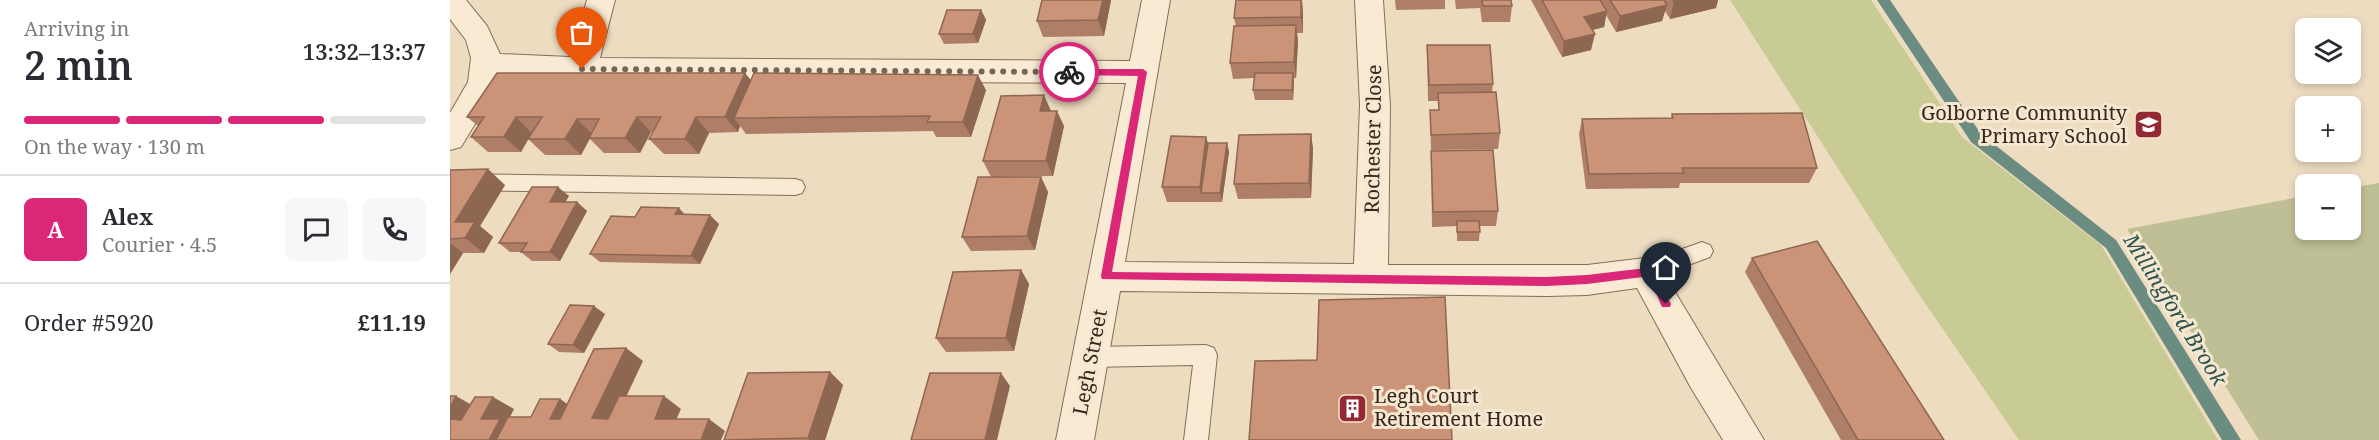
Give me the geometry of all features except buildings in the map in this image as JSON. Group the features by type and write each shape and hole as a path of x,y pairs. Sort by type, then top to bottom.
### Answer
{"street":[{"path":"450,0 483,44 488,64 484,82 450,138"},
{"path":"582,69 601,0"},
{"name":"Legh Street","path":"1075,440 1156,0"},
{"name":"Rochester Close","path":"1369,0 1375,55 1376,104 1370,279"},
{"path":"488,64 582,69 1143,72"},
{"path":"1106,276 1546,281 1597,279 1646,272 1659,288 1681,335 1722,406 1746,440"}],"lane":[{"path":"450,182 795,187"},
{"path":"1646,272 1702,251"},
{"path":"1090,357 1206,355 1196,440"}],"green space":[{"path":"1730,0 1871,0 1962,137 2101,245 2218,440 2019,440 1914,287"},
{"path":"2379,183 2379,440 2259,440 2127,229 2295,198 2295,240 2361,240 2361,186"}],"waterway":[{"name":"Millingford Brook","path":"1883,0 1976,138 2111,244 2232,440"}],"way so far":[{"path":"582,69 1069,72"}],"place":[{"name":"Golborne Community Primary School","path":"2148,125"},
{"name":"Legh Court Retirement Home","path":"1353,408"}],"route":[{"path":"1069,72 1143,72 1106,276 1546,281 1587,280 1646,272 1659,288 1666,304"}]}
